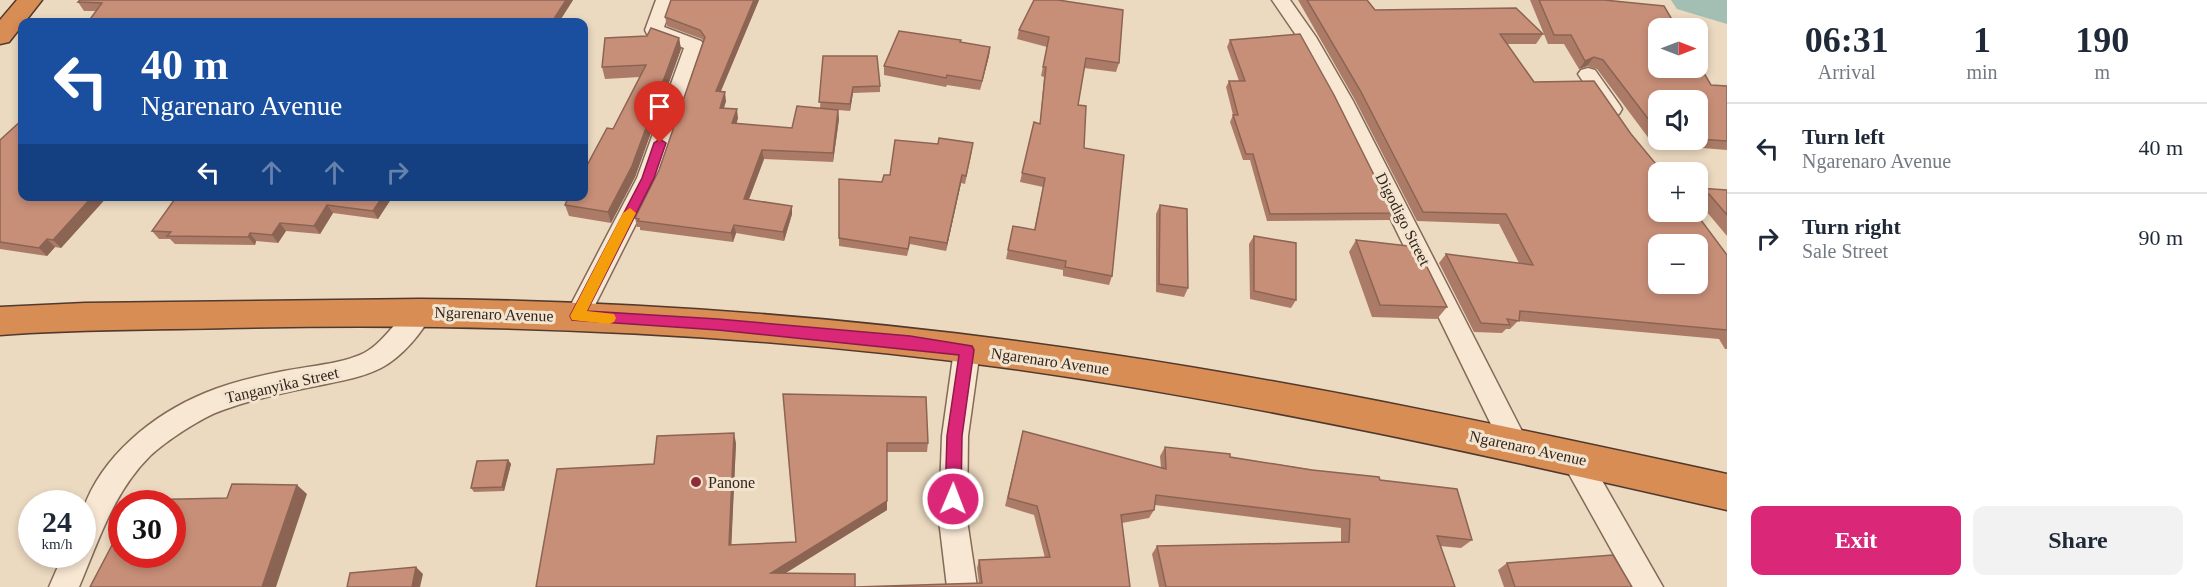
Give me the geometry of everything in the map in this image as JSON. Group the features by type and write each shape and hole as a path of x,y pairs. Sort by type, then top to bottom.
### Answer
{"highway":[{"path":"0,36 30,0"},
{"name":"Ngarenaro Avenue","path":"1,321 421,312 577,316 718,325 910,342 1120,371 1515,445 1727,492"}],"street":[{"path":"577,316 648,178 694,45 654,30 665,0"},
{"name":"Digodigo Street","path":"1281,0 1307,37 1343,101 1515,445"},
{"path":"1588,74 1626,128"},
{"name":"Tanganyika Street","path":"96,513 108,486 141,447 173,424 213,401 278,383 352,368 373,360 394,345 421,312"},
{"path":"962,587 953,520 955,436 967,350"},
{"path":"1574,458 1648,587"},
{"path":"64,587 72,568"}],"building":[{"path":"80,0 566,0 555,18 91,18 102,3 78,2"},
{"path":"671,0 754,0 716,91 725,92 720,108 737,109 732,123 792,128 797,106 838,110 833,153 762,150 744,199 792,206 783,232 734,225 731,233 638,221 639,219 635,218 659,170 705,37 700,30 665,17"},
{"path":"1034,0 1058,0 1123,10 1119,63 1086,58 1078,105 1086,106 1084,148 1124,155 1112,276 1065,267 1066,261 1008,250 1013,226 1035,230 1045,178 1022,173 1034,122 1040,124 1046,67 1043,67 1049,37 1019,30"},
{"path":"1307,0 1367,0 1375,10 1516,8 1543,34 1500,34 1534,82 1594,81 1631,134 1654,162 1648,162 1648,222 1702,222 1727,255 1727,330 1520,311 1519,321 1507,319 1510,325 1481,323 1446,254 1533,265 1506,214 1423,212 1360,90"},
{"path":"1539,0 1604,0 1664,6 1671,18 1648,18 1648,78 1707,78 1711,85 1727,86 1727,141 1708,140 1708,90 1648,90 1648,119 1603,60 1594,57 1585,61 1571,35 1554,35"},
{"path":"651,28 679,38 632,166 608,212 565,205 567,201 588,201 588,164 607,128 613,129 646,65 602,67 605,38 647,36"},
{"path":"899,31 961,40 960,42 990,47 982,81 947,75 946,78 884,66"},
{"path":"1300,34 1334,95 1393,213 1270,214 1253,154 1246,154 1233,115 1238,115 1229,81 1245,81 1230,40"},
{"path":"823,56 877,56 880,86 853,87 850,104 819,102"},
{"path":"18,124 18,201 88,201 53,240 47,239 39,248 0,242 0,140"},
{"path":"939,138 973,143 966,176 962,175 947,243 910,237 908,249 839,238 839,179 882,182 884,175 890,175 895,140 938,144"},
{"path":"1708,189 1727,190 1727,215 1709,194"},
{"path":"173,201 380,201 373,211 327,205 314,226 280,223 272,235 250,233 248,237 167,236 171,232 152,231"},
{"path":"1160,205 1187,209 1188,288 1159,284"},
{"path":"1254,236 1296,243 1296,300 1254,291"},
{"path":"1356,240 1417,247 1447,307 1380,305"},
{"path":"783,394 926,397 928,443 887,443 887,501 771,573 855,574 855,587 536,587 557,469 654,464 657,436 734,433 729,545 796,542"},
{"path":"1023,431 1166,469 1165,447 1230,454 1230,457 1312,470 1457,489 1472,540 1437,536 1455,587 1166,587 1157,546 1349,542 1350,519 1156,495 1154,510 1121,515 1130,587 855,587 982,583 979,560 1050,557 1037,506 1008,498"},
{"path":"508,460 502,487 471,488 477,461"},
{"path":"232,484 297,485 262,587 90,587 108,553 108,568 186,568 186,499 227,498"},
{"path":"1613,555 1632,587 1515,587 1507,563"},
{"path":"416,567 412,587 347,587 350,573"}],"waterway":[{"path":"1691,0 1727,12"}],"slow traffic":[{"path":"609,318 577,316 630,213"}],"place":[{"name":"Panone","path":"696,482"}],"route":[{"path":"660,143 648,178 577,316 718,325 910,342 967,350 955,436 953,499"}]}
